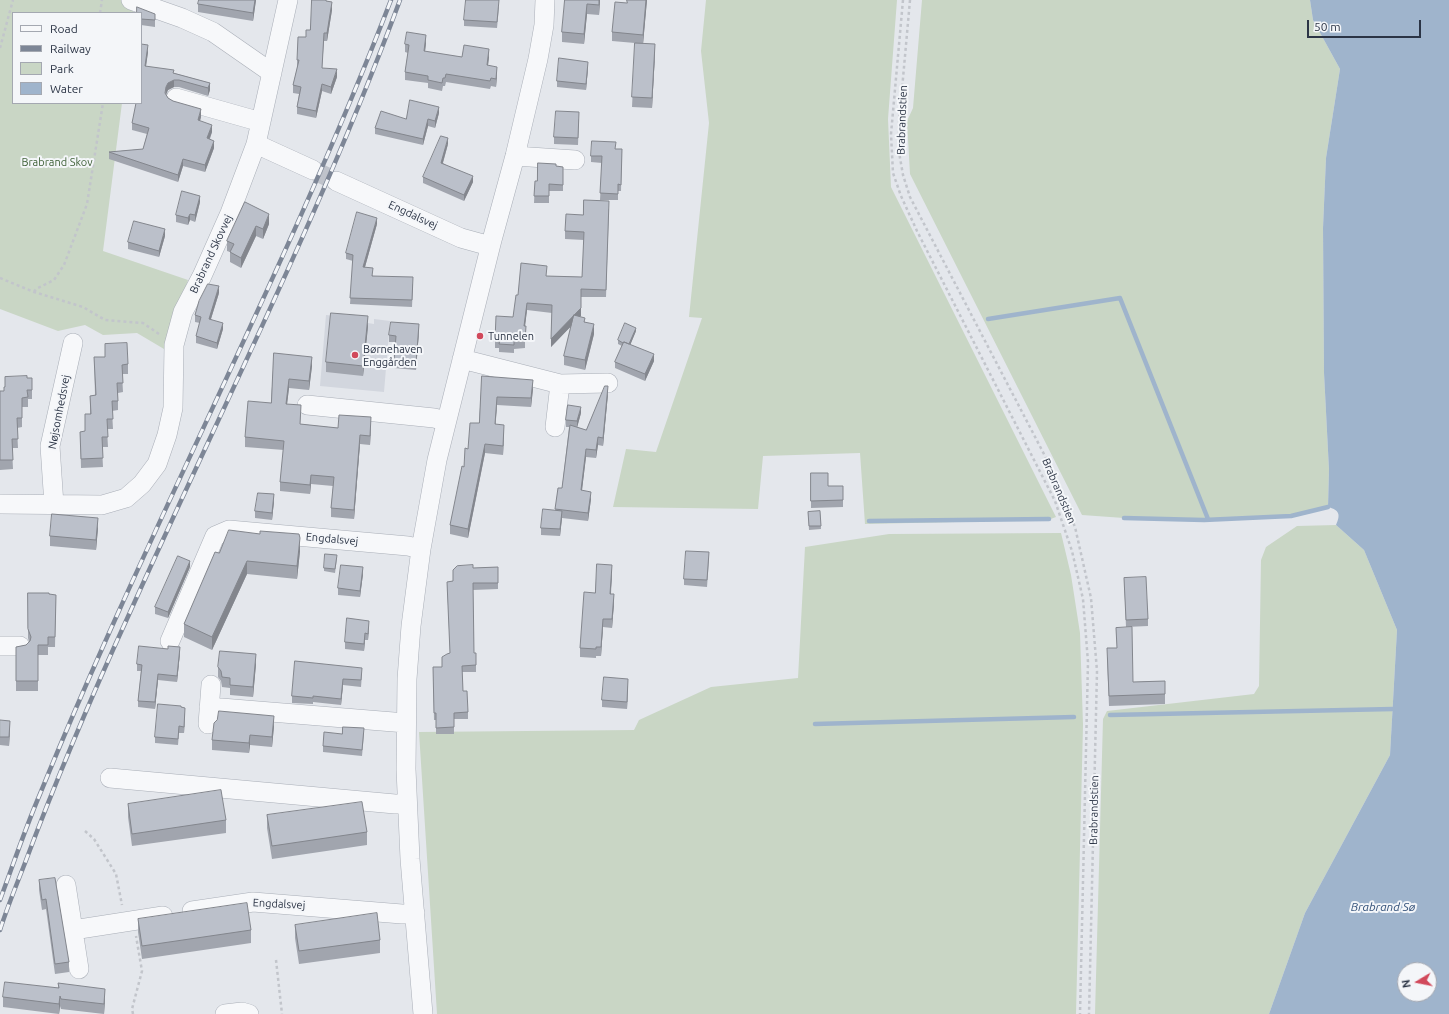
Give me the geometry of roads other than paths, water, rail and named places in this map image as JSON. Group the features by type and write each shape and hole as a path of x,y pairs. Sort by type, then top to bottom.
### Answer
{"street":[{"path":"131,0 182,18 213,32 272,73"},
{"name":"Brabrand Skovvej","path":"54,505 102,505 126,498 142,484 157,464 167,435 173,408 174,345 183,312 202,276 230,213 256,144 288,0"},
{"path":"419,1013 415,913 407,804 407,678 411,626 421,549 437,460 490,246 515,156 538,58 544,25 545,0"},
{"path":"176,98 261,122"},
{"path":"256,144 313,170"},
{"path":"515,156 575,160"},
{"name":"Engdalsvej","path":"344,184 461,238 490,246"},
{"name":"Nøjsomhedsvej","path":"54,505 50,446 73,343"},
{"path":"462,359 560,384 608,383"},
{"path":"555,427 560,384"},
{"path":"307,405 434,418 446,421"},
{"path":"0,504 54,505"},
{"name":"Engdalsvej","path":"170,641 215,536 229,530 408,546 421,549"},
{"path":"0,646 20,646"},
{"path":"211,685 209,716 406,723"},
{"path":"110,778 407,804"},
{"path":"66,885 79,969"},
{"name":"Engdalsvej","path":"73,930 253,902 402,914 415,913"},
{"path":"225,1014 242,1012 249,1014"}],"water":[{"name":"Brabrand Sø","path":"1310,0 1449,0 1449,1014 1269,1014 1305,913 1390,755 1397,630 1364,550 1336,525 1339,515 1337,511 1328,507 1329,470 1324,373 1323,228 1326,158 1340,69 1313,20"}],"waterway":[{"path":"988,319 1120,298 1208,519"},
{"path":"1124,518 1204,520 1291,516 1328,507"},
{"path":"869,521 1049,519"},
{"path":"1110,715 1393,709"},
{"path":"815,724 1074,717"}],"tunnel":[{"path":"313,170 336,181"}],"railway":[{"path":"0,900 24,834 82,694 308,200 351,101 391,0"},
{"path":"0,930 50,799 89,704 305,231 370,78 400,0"}],"place":[{"name":"Tunnelen","path":"480,336"},
{"name":"Børnehaven Enggården","path":"355,355"}],"park label":[{"name":"Brabrand Skov","path":"57,162"}]}
